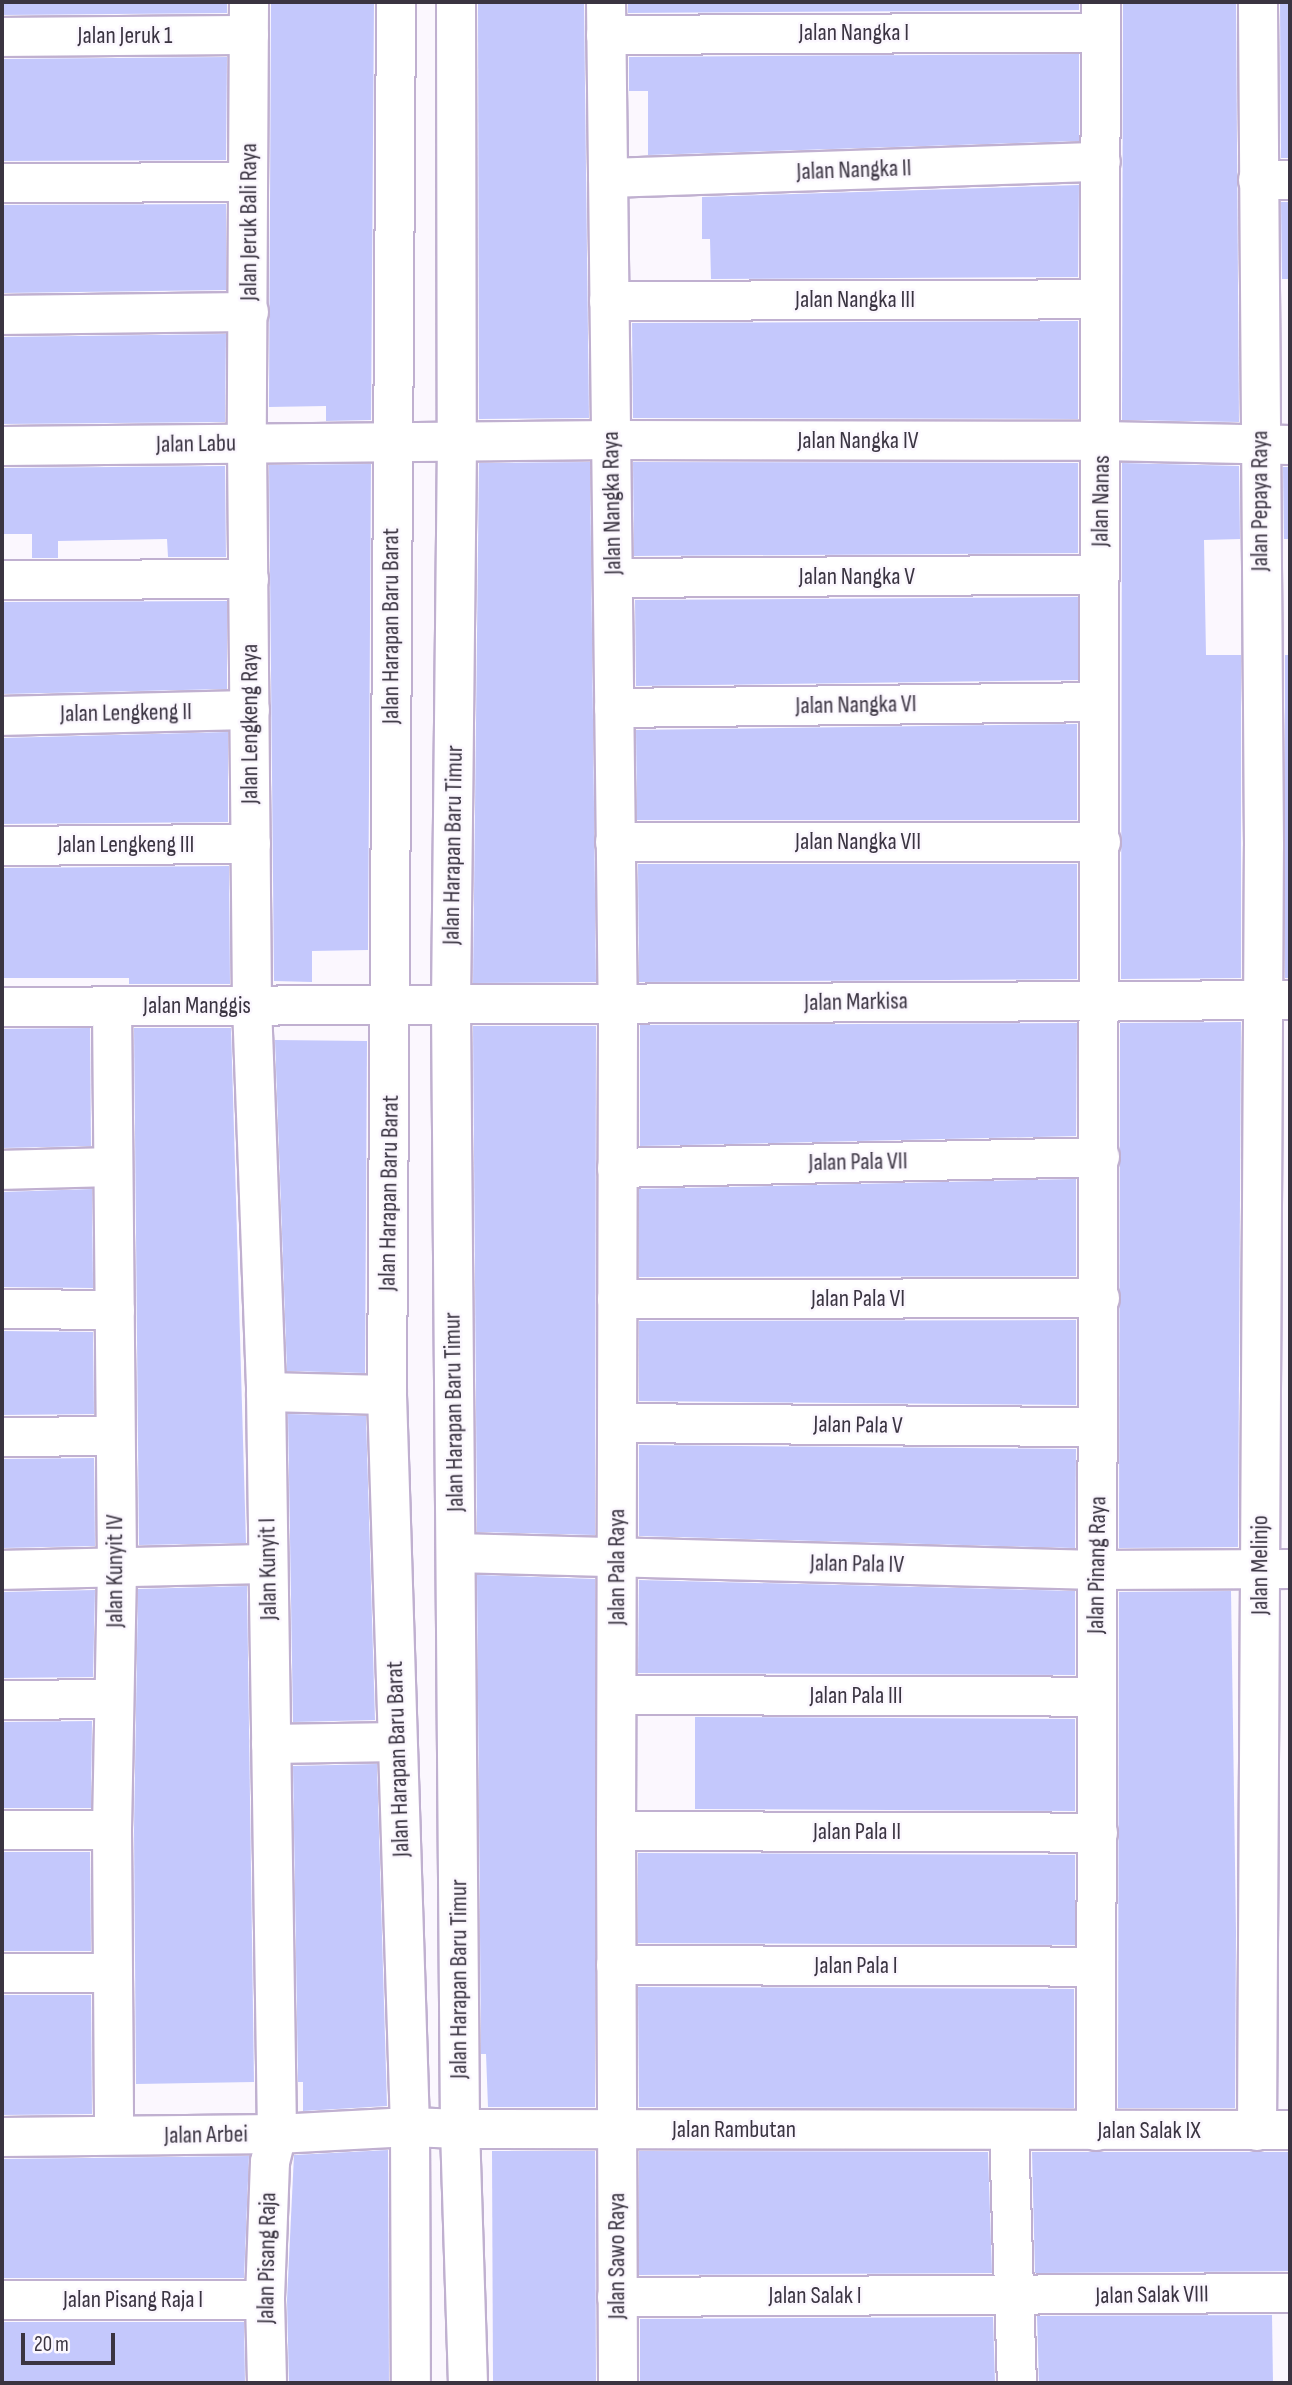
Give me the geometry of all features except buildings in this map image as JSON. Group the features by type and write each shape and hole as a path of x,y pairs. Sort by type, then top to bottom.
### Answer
{"street":[{"name":"Jalan Harapan Baru Barat","path":"396,2 391,442 392,1005 387,1395 410,2127 411,2383"},
{"path":"456,2 457,441"},
{"name":"Jalan Nangka I","path":"606,18 1101,17"},
{"name":"Jalan Nanas","path":"1100,1000 1101,17"},
{"name":"Jalan Jeruk 1","path":"2,37 249,18"},
{"name":"Jalan Jeruk Bali Raya","path":"247,443 249,18"},
{"name":"Jalan Nangka Raya","path":"606,18 617,1004"},
{"name":"Jalan Pepaya Raya","path":"1269,25 1275,304 1276,1000"},
{"name":"Jalan Nangka II","path":"608,178 1101,162"},
{"path":"2,183 248,182"},
{"name":"Jalan Nangka III","path":"610,301 1100,299"},
{"path":"2,315 249,312"},
{"name":"Jalan Labu","path":"2,446 457,441"},
{"name":"Jalan Nangka IV","path":"457,441 1102,441 1275,445"},
{"name":"Jalan Harapan Baru Timur","path":"457,441 451,1006 460,2129 468,2383"},
{"name":"Jalan Lengkeng Raya","path":"247,443 252,1005"},
{"name":"Jalan Nangka V","path":"613,578 1100,576"},
{"path":"2,580 249,579"},
{"name":"Jalan Nangka VI","path":"614,708 1099,702"},
{"name":"Jalan Lengkeng II","path":"2,716 250,710"},
{"name":"Jalan Nangka VII","path":"615,842 1101,842"},
{"name":"Jalan Lengkeng III","path":"2,846 251,844"},
{"name":"Jalan Pinang Raya","path":"1096,2131 1098,1833 1095,1697 1100,1298 1100,1000"},
{"name":"Jalan Markisa","path":"451,1006 1276,1000"},
{"name":"Jalan Melinjo","path":"1274,2131 1276,1000"},
{"name":"Jalan Pala Raya","path":"617,1004 617,2129"},
{"name":"Jalan Kunyit I","path":"252,1005 266,1392 277,2134"},
{"name":"Jalan Kunyit IV","path":"112,1006 117,1569 112,1830 114,2136"},
{"name":"Jalan Manggis","path":"2,1007 451,1006"},
{"name":"Jalan Pala VII","path":"617,1168 1100,1157"},
{"path":"2,1170 113,1167"},
{"name":"Jalan Pala VI","path":"617,1298 1100,1298"},
{"path":"2,1310 115,1310"},
{"path":"266,1392 387,1395"},
{"name":"Jalan Pala V","path":"618,1423 1098,1427"},
{"path":"2,1437 115,1436"},
{"name":"Jalan Pala IV","path":"456,1553 1097,1570 1275,1569"},
{"path":"2,1570 268,1564"},
{"name":"Jalan Pala III","path":"617,1695 1095,1697"},
{"path":"2,1700 113,1699"},
{"path":"271,1744 397,1742"},
{"path":"2,1830 112,1830"},
{"name":"Jalan Pala II","path":"616,1831 1098,1833"},
{"name":"Jalan Pala I","path":"616,1965 1096,1967"},
{"path":"2,1973 113,1973"},
{"name":"Jalan Arbei","path":"2,2137 277,2134 410,2127 460,2129"},
{"name":"Jalan Rambutan","path":"460,2129 1009,2131"},
{"name":"Jalan Sawo Raya","path":"617,2129 618,2383"},
{"path":"1009,2131 1017,2383"},
{"name":"Jalan Salak IX","path":"1009,2131 1274,2131"},
{"name":"Jalan Pisang Raja","path":"267,2383 265,2300 270,2162 277,2134"},
{"name":"Jalan Salak VIII","path":"1014,2296 1290,2293"},
{"name":"Jalan Salak I","path":"617,2297 1014,2296"},
{"name":"Jalan Pisang Raja I","path":"2,2300 265,2300"}]}
